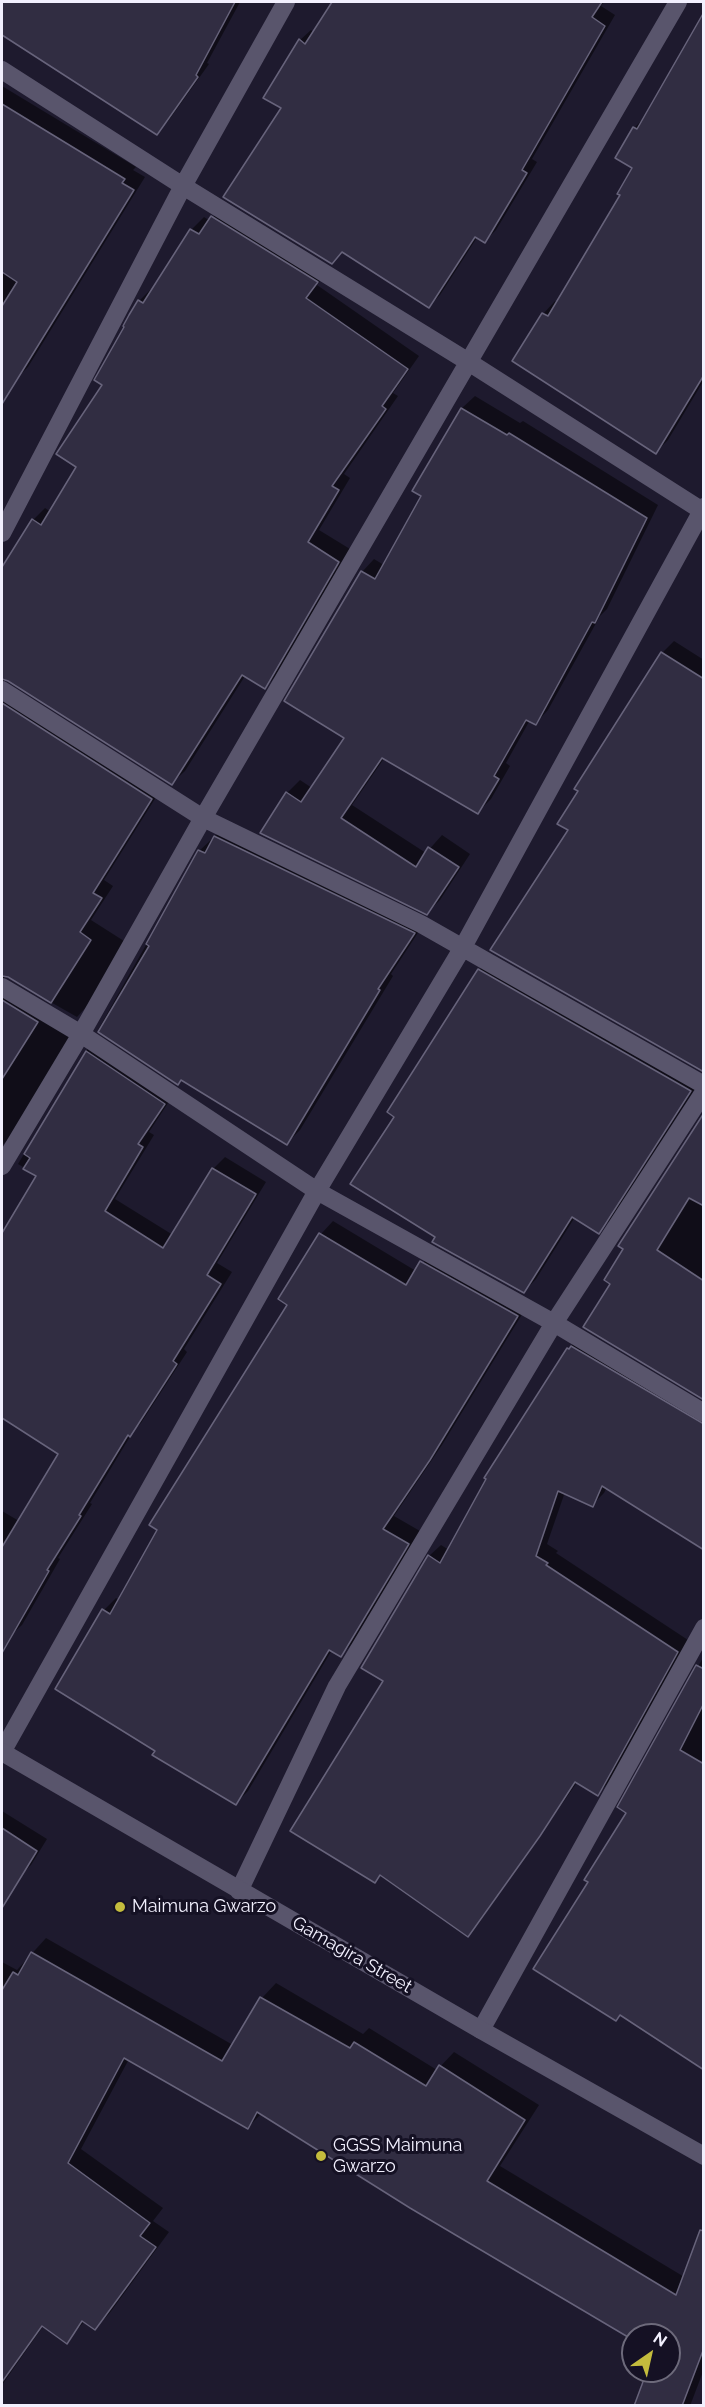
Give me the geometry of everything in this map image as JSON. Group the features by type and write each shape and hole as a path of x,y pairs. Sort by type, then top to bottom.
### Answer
{"street":[{"path":"2,532 183,186 286,2"},
{"path":"2,1166 81,1034 467,361 678,2"},
{"path":"2,70 183,186 703,510 463,947 317,1191 2,1752"},
{"path":"2,690 203,818 421,924 704,1085"},
{"path":"2,987 81,1034 317,1191 554,1323 704,1413"},
{"path":"239,1890 337,1686 554,1323 704,1092"},
{"path":"481,2030 704,1628"},
{"name":"Gamagira Street","path":"2,1752 481,2030 704,2156"}],"building":[{"path":"2,2 235,2 196,75 198,77 157,135 2,35"},
{"path":"332,2 602,2 592,17 605,26 522,170 527,173 485,243 475,237 429,308 342,252 332,264 223,197 281,108 263,98 299,39 305,44"},
{"path":"704,12 704,375 656,454 512,361 542,313 548,316 620,195 617,194 632,168 615,158 633,127 637,129"},
{"path":"2,104 125,179 122,183 134,190 2,404 2,306 17,282 2,272"},
{"path":"211,216 318,282 306,298 408,369 382,406 386,409 332,486 339,490 308,542 339,562 265,689 242,675 172,785 2,679 2,567 32,519 41,525 76,467 56,454 102,385 94,380 129,315 138,300 143,303 190,229 199,234"},
{"path":"461,408 507,435 509,433 647,518 595,623 592,622 536,725 526,720 494,776 499,779 478,814 382,758 341,818 416,867 428,847 459,867 427,915 260,833 286,792 301,802 344,738 284,701 361,571 375,579 421,496 412,491"},
{"path":"661,652 704,679 704,1072 490,950 568,830 557,824 578,791 574,789"},
{"path":"2,703 152,799 93,893 102,898 80,932 91,940 51,1003 8,977 2,976"},
{"path":"214,836 415,933 378,989 380,990 287,1145 181,1080 178,1085 98,1032 149,946 146,944 198,850 205,853"},
{"path":"478,969 691,1091 599,1234 572,1217 524,1293 432,1242 435,1237 350,1184 394,1117 387,1112"},
{"path":"2,1000 38,1022 2,1079"},
{"path":"86,1051 165,1104 138,1144 143,1147 105,1211 163,1248 212,1168 256,1194 207,1275 221,1284 173,1361 177,1364 130,1437 128,1435 79,1515 81,1516 47,1570 49,1571 2,1653 2,1547 58,1454 2,1418 2,1233 36,1176 23,1169 30,1158 24,1154"},
{"path":"704,1113 704,1206 689,1198 657,1250 704,1281 704,1400 583,1327 610,1284 604,1280 623,1249 618,1246"},
{"path":"319,1233 406,1285 420,1261 518,1316 430,1460 383,1529 409,1544 341,1657 329,1650 236,1805 152,1755 155,1751 55,1689 102,1609 110,1614 157,1530 149,1525 287,1305 278,1299"},
{"path":"571,1346 704,1424 704,1550 602,1486 593,1507 558,1491 536,1556 548,1563 546,1565 678,1652 598,1796 575,1782 540,1836 468,1937 380,1875 375,1883 290,1831 383,1681 361,1668 428,1555 440,1563 486,1479 484,1478 567,1348"},
{"path":"696,1665 704,1669 704,1703 680,1750 704,1764 704,2070 620,2015 616,2021 533,1969 588,1882 584,1880 626,1813 617,1807"},
{"path":"2,1828 37,1851 2,1908"},
{"path":"31,1952 222,2061 260,1997 350,2048 354,2042 426,2086 439,2065 525,2120 487,2181 676,2295 700,2230 704,2231 704,2348 682,2406 634,2406 643,2383 681,2383 681,2323 621,2323 621,2333 410,2208 257,2112 248,2129 124,2058 68,2163 150,2223 140,2236 156,2247 95,2330 82,2321 67,2344 42,2326 2,2382 2,1990 13,1972 18,1975"}],"place":[{"name":"Maimuna Gwarzo","path":"120,1907"},
{"name":"GGSS Maimuna Gwarzo","path":"321,2156"}]}
